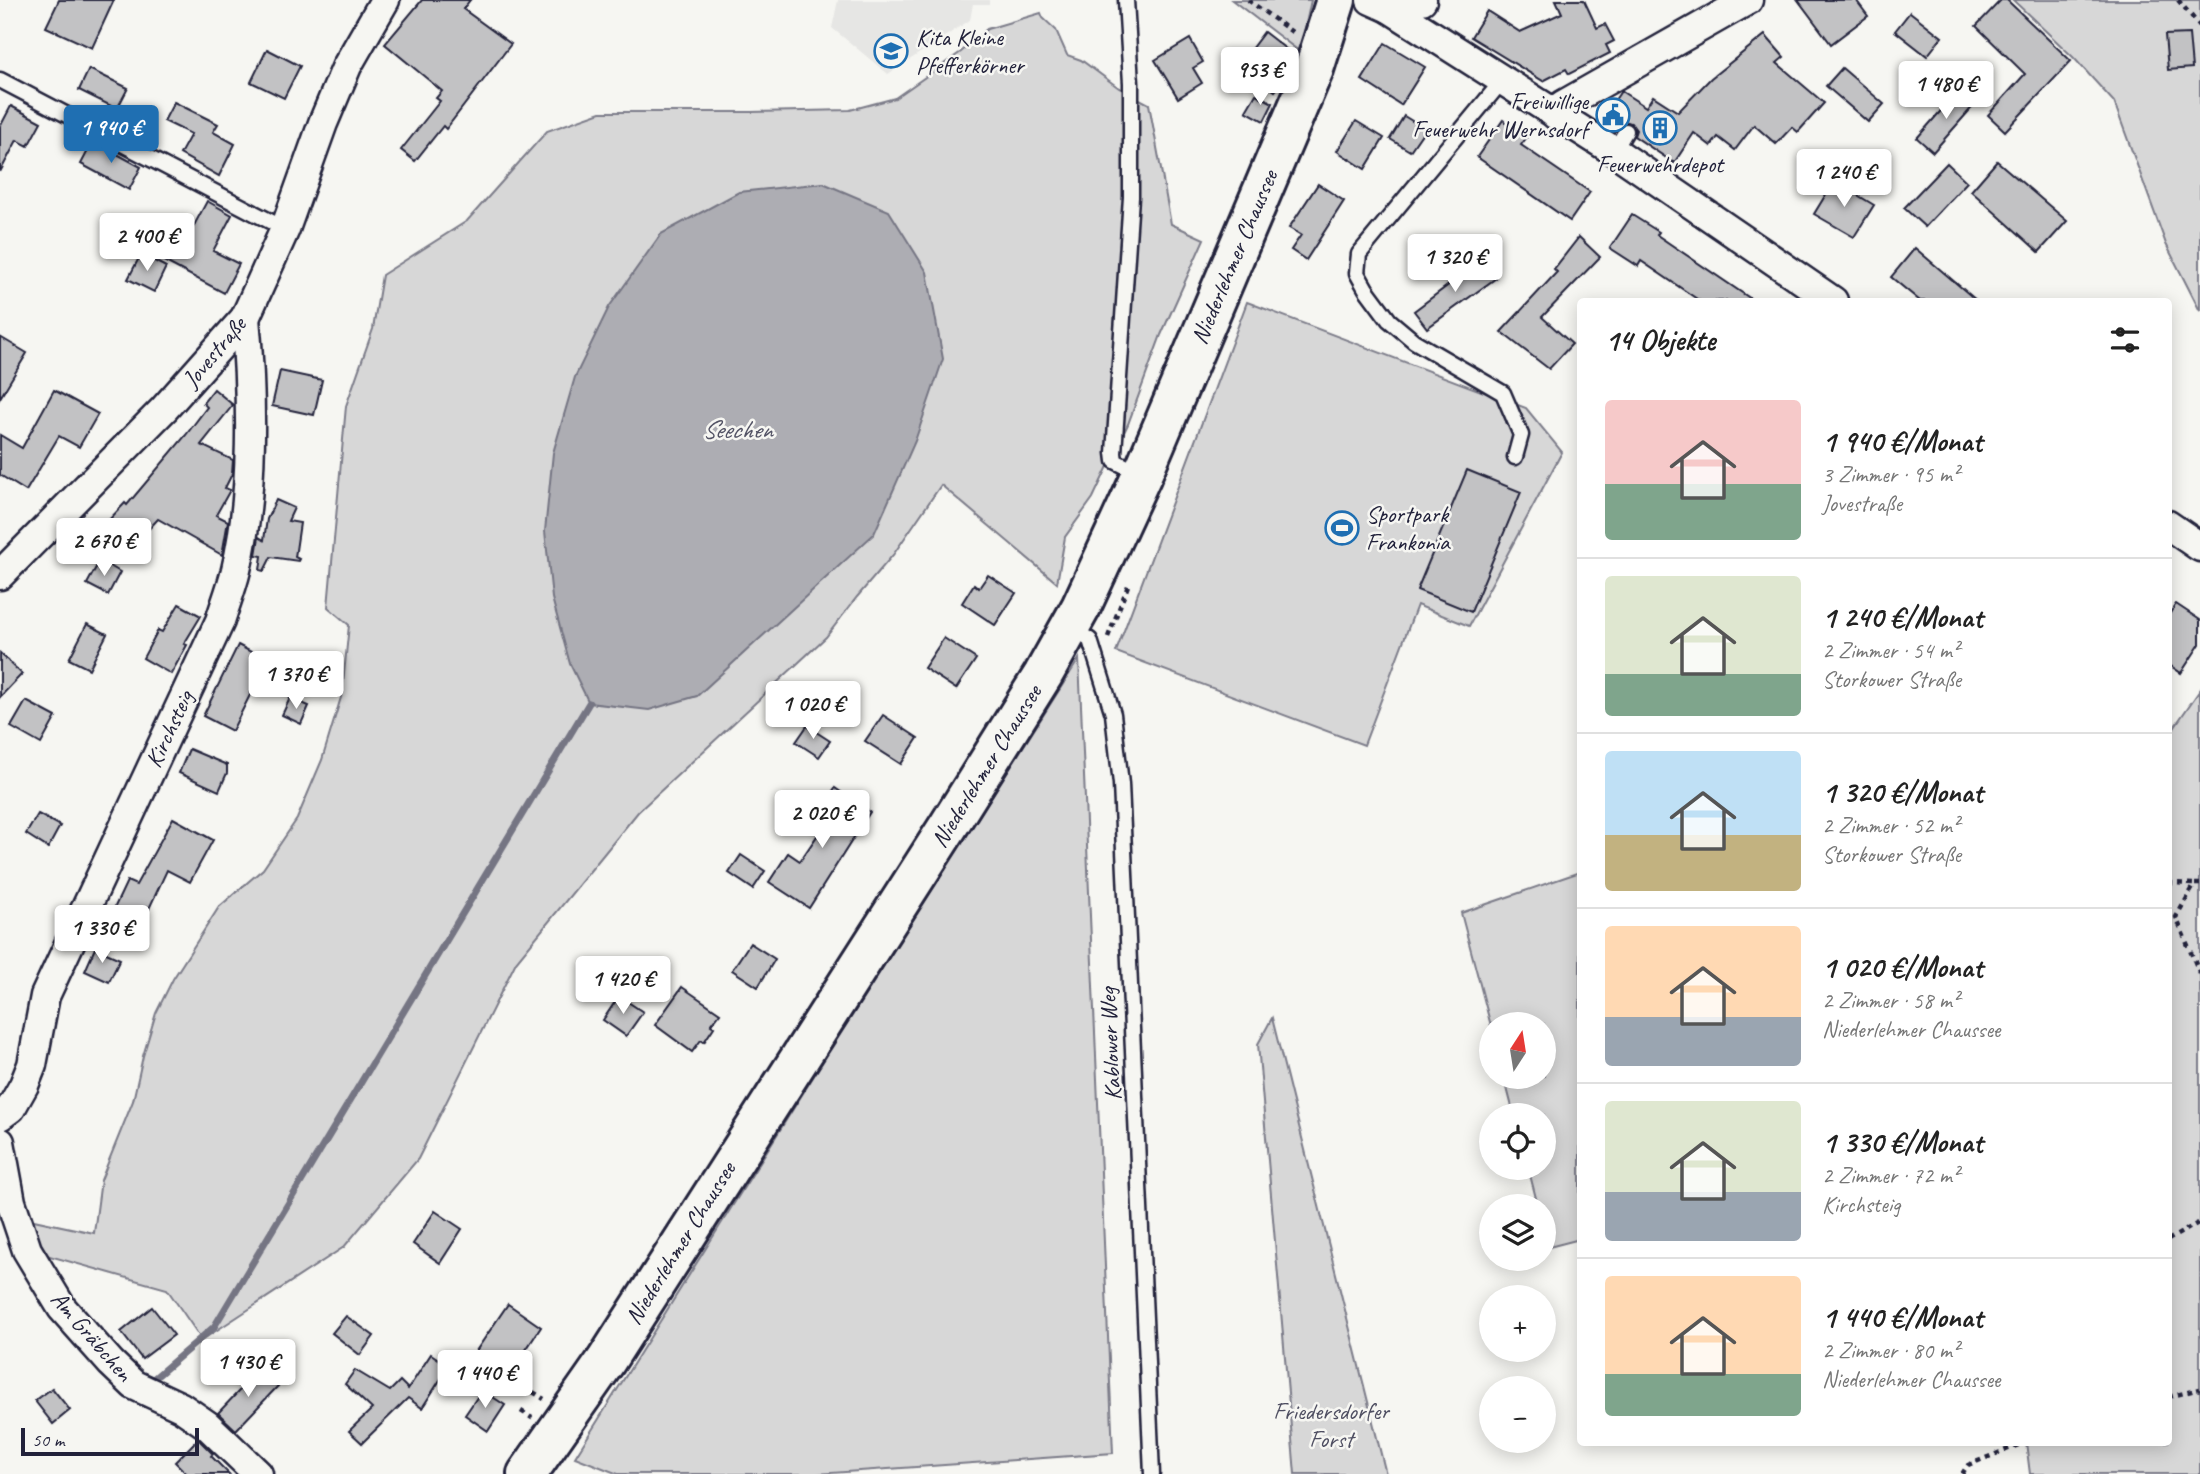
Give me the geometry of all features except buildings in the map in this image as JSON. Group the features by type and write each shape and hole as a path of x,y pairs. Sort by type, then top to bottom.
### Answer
{"main road":[{"name":"Niederlehmer Chaussee","path":"527,1474 606,1361 1005,737 1070,626 1108,552 1142,475 1314,69 1336,0"}],"street":[{"name":"Jovestraße","path":"0,575 164,409 246,318 285,229 323,123 347,66 385,0"},
{"path":"1380,4 1422,0"},
{"path":"1556,115 1563,105 1748,0"},
{"path":"1380,4 1556,115 1620,141 1829,298"},
{"name":"Kirchsteig","path":"0,1116 11,1108 24,1085 32,1065 44,996 220,621 236,570 248,468 246,318"},
{"path":"2172,528 2200,547"},
{"name":"Am Gräbchen","path":"0,1142 11,1202 27,1250 62,1308 134,1385 181,1407 207,1425 258,1474"}],"lane":[{"path":"1126,0 1131,83 1131,197 1114,453 1115,461 1142,475"},
{"path":"0,80 285,229"},
{"path":"1502,81 1359,254 1357,272 1377,306 1397,327 1414,341 1503,393 1521,435 1515,457"},
{"name":"Kablower Weg","path":"1070,626 1090,640 1113,713 1121,784 1152,1474"}],"path":[{"path":"1248,0 1300,37"},
{"path":"2178,0 2200,26"},
{"path":"2172,883 2198,884"},
{"path":"2198,884 2176,917 2200,974"},
{"path":"2172,1238 2200,1223"},
{"path":"2172,1396 2200,1388"},
{"path":"1962,1474 1968,1465 2015,1446"}],"shaded area":[{"name":"Kita Kleine Pfefferkörner","path":"838,0 989,0 989,4 973,4 970,20 888,74 832,28"}],"green space":[{"path":"1232,0 1311,0 1300,52"},
{"path":"2013,0 2200,0 2200,311 2166,244 2114,102 2074,58"},
{"path":"1041,13 1056,30 1067,55 1081,60 1119,88 1149,104 1171,224 1204,239 1161,335 1128,424 1093,498 1065,537 1057,583 941,485 893,555 826,637 638,812 516,962 418,1159 344,1247 202,1340 167,1289 46,1255 29,1219 94,1233 101,1180 133,1101 156,1013 173,979 219,907 263,869 297,819 322,760 342,694 349,625 328,607 346,406 373,329 382,275 467,221 547,131 601,112 850,110 895,98 961,52 987,29"},
{"name":"Sportpark Frankonia","path":"1247,302 1526,408 1562,452 1469,626 1417,605 1364,745 1116,652"},
{"path":"1079,659 1113,1453 817,1474 618,1474 575,1457 815,1074"},
{"path":"2200,690 2200,1474 2030,1474 2026,1446 2172,1446 2172,730"},
{"path":"1577,873 1577,1240 1556,1245 1556,1194 1535,1194 1531,1180 1556,1180 1556,1103 1511,1103 1507,1089 1556,1089 1556,1012 1487,1012 1461,913"},
{"name":"Friedersdorfer Forst","path":"1272,1018 1386,1474 1295,1474 1258,1044"}],"water":[{"name":"Seechen","path":"823,183 889,211 927,272 943,359 915,441 874,534 697,696 649,710 589,703 570,664 552,598 545,531 553,453 575,377 609,307 661,234 739,192"}],"waterway":[{"path":"151,1381 214,1327 589,703"}],"place":[{"name":"Kita Kleine Pfefferkörner","path":"891,51"},
{"name":"Freiwillige Feuerwehr Wernsdorf","path":"1613,115"},
{"name":"Feuerwehrdepot","path":"1660,128"},
{"name":"Sportpark Frankonia","path":"1342,528"}]}
